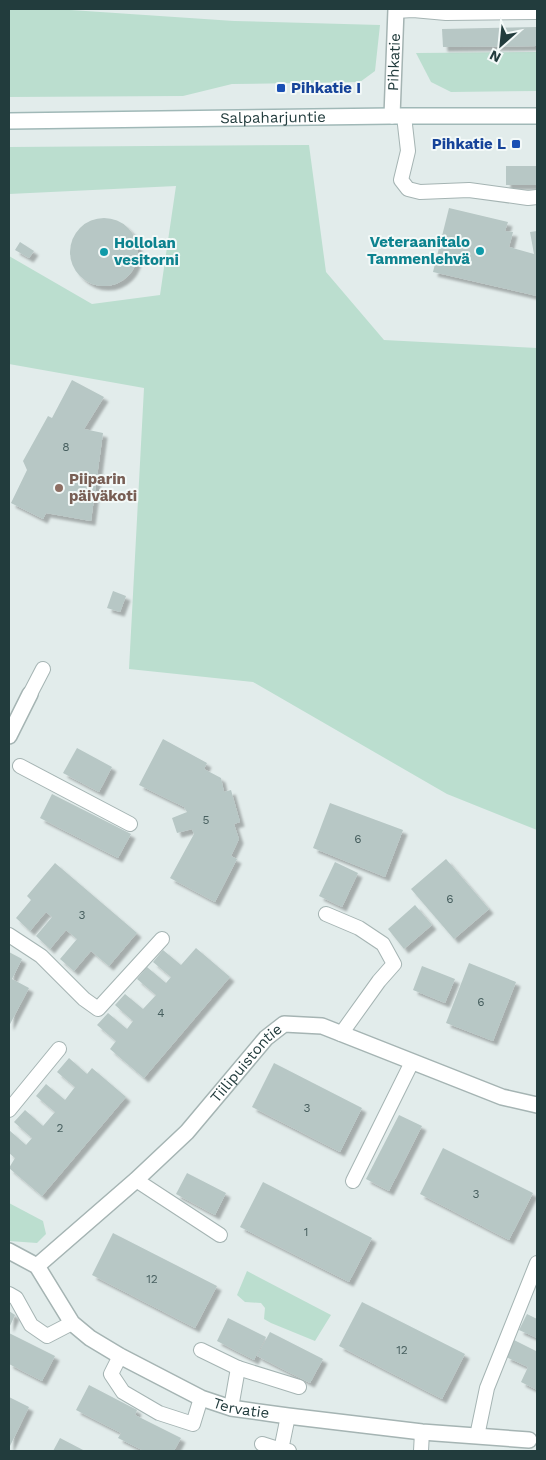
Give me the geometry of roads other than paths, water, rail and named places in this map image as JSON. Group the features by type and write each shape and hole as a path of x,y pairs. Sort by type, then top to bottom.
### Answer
{"street":[{"name":"Pihkatie","path":"396,10 398,116"},
{"name":"Salpaharjuntie","path":"9,121 537,116"},
{"path":"9,736 30,694"},
{"name":"Tiilipuistontie","path":"37,1266 136,1180 187,1132 266,1038 284,1024 322,1026 502,1097 537,1105"},
{"path":"9,1251 37,1266"},
{"name":"Tervatie","path":"37,1266 72,1323 90,1338 120,1356 201,1398 231,1408 422,1432 477,1436 531,1446"}],"lane":[{"path":"396,10 446,13 537,12"},
{"path":"398,116 408,151 402,180 408,189 420,192 469,190 528,198 537,197"},
{"path":"30,694 43,669"},
{"path":"20,766 130,824"},
{"path":"326,914 359,928 383,944 394,964 379,981 341,1034"},
{"path":"9,935 41,956 84,999 98,1009 162,939"},
{"path":"9,1110 59,1049"},
{"path":"353,1181 412,1062"},
{"path":"136,1180 220,1234"},
{"path":"477,1436 487,1388 537,1262"},
{"path":"9,1294 16,1298 31,1325 47,1336 72,1323"},
{"path":"201,1350 238,1368 299,1387"},
{"path":"120,1356 110,1374 123,1392 159,1413 193,1424 201,1398"},
{"path":"231,1408 238,1368"},
{"path":"262,1444 285,1451 288,1416"},
{"path":"421,1451 422,1432"}],"place":[{"name":"Pihkatie I","path":"281,88"},
{"name":"Pihkatie L","path":"516,144"},
{"name":"Veteraanitalo Tammenlehvä","path":"480,251"},
{"name":"Hollolan vesitorni","path":"104,252"},
{"name":"Piiparin päiväkoti","path":"59,488"}]}
